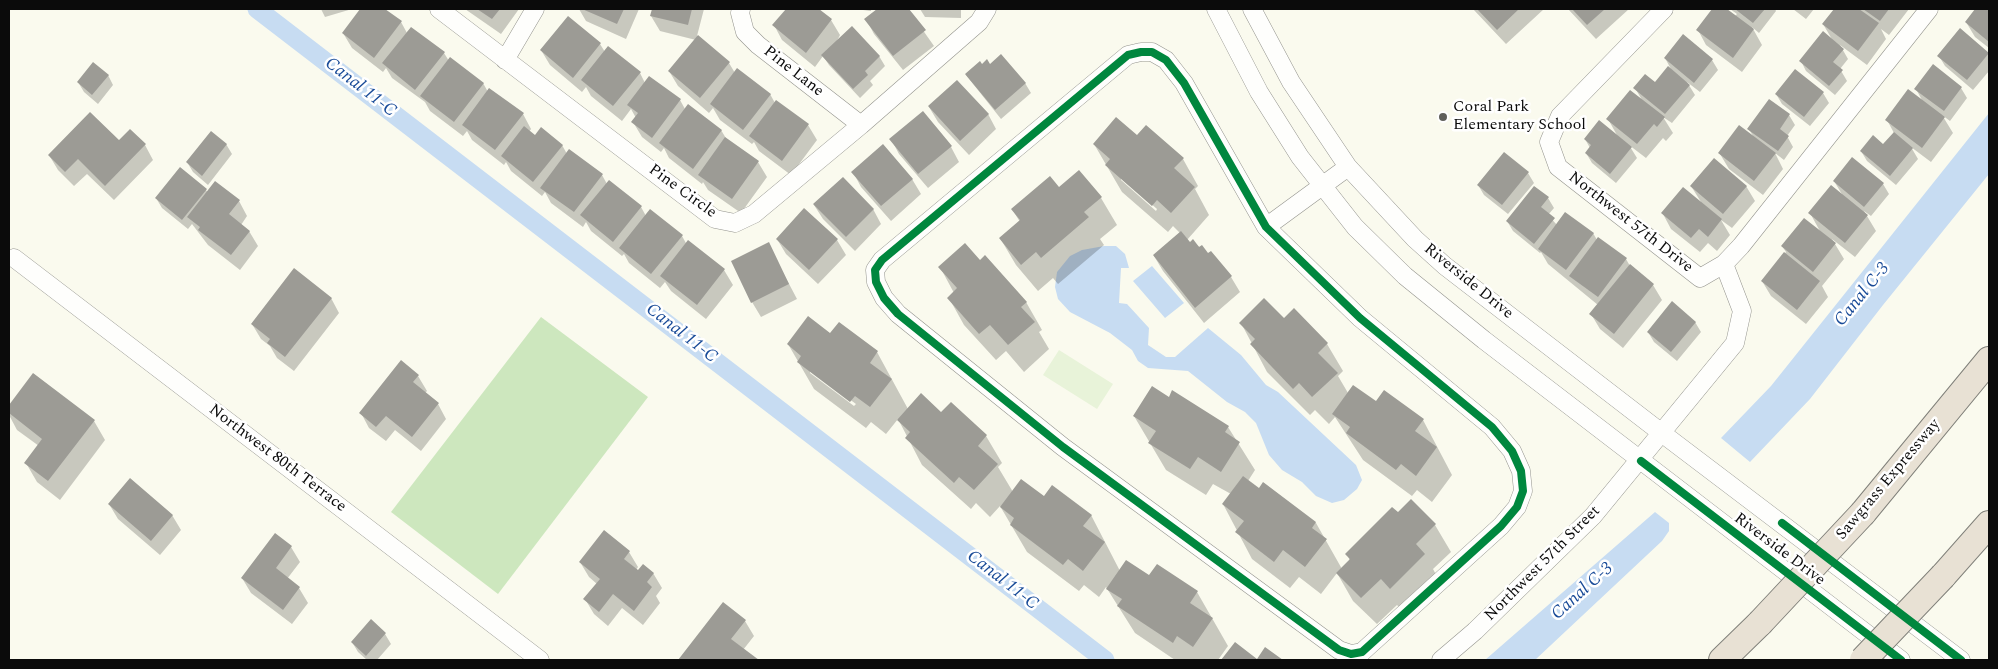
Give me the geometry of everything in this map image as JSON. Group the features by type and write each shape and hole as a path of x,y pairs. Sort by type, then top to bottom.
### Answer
{"highway":[{"name":"Sawgrass Expressway","path":"1722,660 1760,623 1863,513 1989,360"},
{"path":"1863,660 1943,576 1989,524"}],"street":[{"name":"Pine Circle","path":"439,9 715,219 735,223 754,214 861,125 979,22 987,9"},
{"path":"505,60 535,9"},
{"name":"Pine Lane","path":"741,9 740,13 745,32 758,45 861,125"},
{"name":"Riverside Drive","path":"1216,9 1259,92 1300,157 1356,227 1411,281 1484,340 1900,660"},
{"name":"Riverside Drive","path":"1252,9 1292,82 1348,167 1414,239 1445,266 1663,434 1961,660"},
{"name":"Northwest 57th Drive","path":"1664,9 1560,116 1549,142 1558,167 1700,278 1724,264 1747,238 1929,9"},
{"path":"1140,52 1152,52 1166,60 1184,83 1266,227 1360,318 1492,427 1512,451 1521,471 1524,491 1517,507 1501,526 1362,652 1351,654 1339,650 1063,447 898,314 884,298 876,282 875,270 882,260 1128,55 1140,52"},
{"path":"1266,227 1348,167"},
{"name":"Northwest 80th Terrace","path":"14,258 540,660"},
{"path":"1641,461 1735,343 1742,311 1724,264"},
{"name":"Northwest 57th Street","path":"1440,660 1475,631 1593,516 1641,461"}],"green space":[{"path":"541,317 648,397 498,594 391,512"},
{"path":"1059,350 1113,384 1097,409 1043,375"}],"water":[{"name":"Canal C-3","path":"1989,113 1989,174 1810,399 1750,462 1721,438 1771,386"},
{"path":"1116,246 1125,254 1129,268 1121,268 1119,303 1127,304 1149,328 1148,345 1166,357 1175,357 1208,328 1241,355 1266,385 1278,392 1356,465 1362,480 1357,489 1344,500 1332,503 1316,496 1302,482 1282,470 1269,455 1256,423 1245,412 1227,402 1188,371 1148,368 1138,361 1132,350 1110,333 1070,312 1058,299 1055,287 1057,272 1070,256 1082,250"},
{"path":"1152,266 1184,303 1165,318 1133,281"},
{"name":"Canal C-3","path":"1655,512 1669,523 1669,531 1662,541 1535,660 1485,660"}],"building":[{"path":"360,9 385,9 402,21 374,58 342,33"},
{"path":"477,9 500,9 492,19"},
{"path":"582,9 624,9 617,24"},
{"path":"652,9 692,9 688,25 650,16"},
{"path":"786,9 819,9 832,19 806,53 772,25"},
{"path":"877,9 909,9 926,30 893,56 864,19"},
{"path":"1477,9 1519,9 1497,30"},
{"path":"1572,9 1605,9 1587,25"},
{"path":"1712,9 1727,9 1754,29 1733,58 1696,30"},
{"path":"1735,9 1765,9 1753,23"},
{"path":"1834,9 1859,9 1879,23 1858,51 1822,24"},
{"path":"1863,9 1889,9 1880,21"},
{"path":"1975,9 1989,9 1989,42 1965,22"},
{"path":"568,16 601,43 573,78 540,50"},
{"path":"852,26 880,56 865,71 868,75 853,89 821,55"},
{"path":"411,27 445,52 415,90 382,63"},
{"path":"1960,28 1989,53 1967,80 1937,56"},
{"path":"1823,31 1844,49 1833,62 1843,70 1829,86 1799,61"},
{"path":"1683,34 1713,59 1694,83 1664,58"},
{"path":"698,35 730,62 700,98 668,71"},
{"path":"608,46 641,72 613,106 581,80"},
{"path":"1001,54 1026,83 995,110 965,74 980,61 982,64 987,59 990,64"},
{"path":"450,57 484,83 454,122 420,96"},
{"path":"93,62 109,75 92,95 77,82"},
{"path":"1933,64 1962,87 1944,111 1914,89"},
{"path":"1668,66 1690,85 1665,114 1633,88 1645,74 1655,82"},
{"path":"737,68 771,94 743,130 710,104"},
{"path":"1795,69 1824,92 1804,117 1775,94"},
{"path":"649,76 681,99 652,138 631,122 638,113 627,105"},
{"path":"957,80 989,114 960,141 928,106"},
{"path":"489,88 524,113 495,150 462,125"},
{"path":"1908,89 1945,117 1922,148 1885,120"},
{"path":"1630,90 1665,117 1657,127 1654,124 1637,144 1606,119"},
{"path":"1769,99 1790,114 1780,129 1789,136 1778,151 1747,129"},
{"path":"776,100 809,124 782,161 749,136"},
{"path":"688,104 722,130 693,169 659,143"},
{"path":"923,111 952,146 918,174 889,139"},
{"path":"90,112 119,140 130,129 146,144 105,186 78,159 65,172 48,155"},
{"path":"1116,117 1137,135 1146,125 1184,158 1174,168 1195,187 1171,213 1157,200 1152,206 1105,165 1110,159 1093,144"},
{"path":"1599,120 1632,147 1610,174 1585,153 1591,145 1584,139"},
{"path":"1739,125 1776,153 1754,181 1718,153"},
{"path":"524,126 535,135 541,127 563,145 533,182 501,156"},
{"path":"211,131 227,144 202,176 186,162"},
{"path":"1894,132 1913,148 1890,176 1860,151 1873,135 1883,144"},
{"path":"725,137 759,161 732,199 698,175"},
{"path":"883,144 913,179 881,206 851,172"},
{"path":"569,149 603,174 574,212 540,188"},
{"path":"1504,152 1529,172 1502,205 1477,185"},
{"path":"1852,157 1884,183 1864,207 1833,181"},
{"path":"1714,158 1747,186 1723,214 1690,186"},
{"path":"180,167 207,189 182,220 155,198"},
{"path":"1079,170 1102,197 1084,212 1089,217 1041,258 1036,252 1021,265 999,238 1020,220 1011,209 1050,176 1059,187"},
{"path":"843,177 874,209 846,237 813,204"},
{"path":"609,180 642,206 613,242 580,215"},
{"path":"215,181 240,200 229,214 250,231 231,255 198,230 200,227 187,217"},
{"path":"1831,185 1868,215 1845,243 1808,213"},
{"path":"1534,186 1549,197 1541,207 1555,218 1534,244 1506,221"},
{"path":"1683,187 1722,219 1708,237 1699,229 1691,238 1661,213"},
{"path":"804,208 838,239 809,270 776,239"},
{"path":"650,209 683,235 651,274 619,248"},
{"path":"1565,212 1594,233 1566,270 1538,249"},
{"path":"1804,218 1836,243 1813,272 1781,246"},
{"path":"1181,231 1190,242 1193,239 1199,247 1202,245 1208,253 1211,251 1232,276 1195,308 1153,255"},
{"path":"1598,237 1627,258 1598,297 1569,276"},
{"path":"688,240 725,269 697,305 660,276"},
{"path":"769,242 789,284 751,303 731,261"},
{"path":"965,243 980,260 985,255 1027,302 1021,307 1035,322 1008,345 990,325 979,334 947,298 957,288 938,267"},
{"path":"1784,252 1820,281 1797,310 1761,281"},
{"path":"1630,264 1654,284 1614,334 1589,314"},
{"path":"294,268 332,298 285,357 267,343 270,339 251,324"},
{"path":"1264,298 1284,318 1294,308 1328,343 1318,353 1338,373 1312,397 1299,383 1293,389 1250,344 1255,339 1239,323"},
{"path":"1672,301 1696,322 1671,352 1647,332"},
{"path":"808,316 830,333 839,322 878,351 870,363 892,379 870,407 855,396 850,402 797,362 801,356 787,344"},
{"path":"401,360 419,375 413,382 439,403 412,437 386,416 376,427 359,413"},
{"path":"33,373 95,420 48,481 24,463 42,439 9,413 9,405"},
{"path":"1353,385 1376,401 1384,390 1424,419 1415,431 1437,447 1416,476 1401,464 1396,470 1346,433 1350,427 1332,414"},
{"path":"1152,386 1169,397 1172,390 1229,426 1225,432 1240,442 1221,472 1198,457 1190,469 1148,443 1156,431 1133,416"},
{"path":"921,393 941,412 951,402 987,435 978,446 998,464 974,490 959,477 954,483 905,438 910,432 897,420"},
{"path":"1243,476 1259,488 1263,482 1316,522 1312,528 1327,539 1305,567 1283,550 1274,562 1235,532 1244,521 1222,504"},
{"path":"130,478 173,515 151,541 108,504"},
{"path":"1021,479 1044,496 1052,485 1092,515 1083,526 1105,542 1083,571 1068,559 1063,565 1010,525 1014,518 1000,507"},
{"path":"1411,499 1436,524 1416,544 1425,554 1390,589 1381,579 1361,598 1336,573 1350,559 1345,554 1392,507 1398,512"},
{"path":"604,530 630,551 624,559 638,570 643,564 654,573 647,582 652,587 634,611 613,594 599,612 583,599 600,579 579,562"},
{"path":"275,533 292,546 276,568 300,587 283,610 241,578"},
{"path":"1126,560 1149,575 1157,564 1198,591 1190,603 1213,618 1193,647 1177,636 1173,643 1117,606 1122,599 1106,589"},
{"path":"723,602 746,620 731,639 759,660 678,660"},
{"path":"371,619 386,633 366,656 351,642"},
{"path":"1235,642 1257,659 1265,647 1283,660 1221,660"}],"waterway":[{"name":"Canal 11-C","path":"257,9 1105,660"}],"cycle path":[{"path":"1141,52 1152,52 1166,60 1184,83 1266,227 1360,318 1492,427 1512,451 1521,471 1523,491 1517,507 1501,526 1362,652 1351,654 1339,650 1063,447 898,314 884,298 876,282 875,270 882,260 1128,55 1141,52"},
{"path":"1641,461 1901,660"},
{"path":"1782,523 1961,660"}],"place":[{"name":"Coral Park Elementary School","path":"1443,117"}]}
